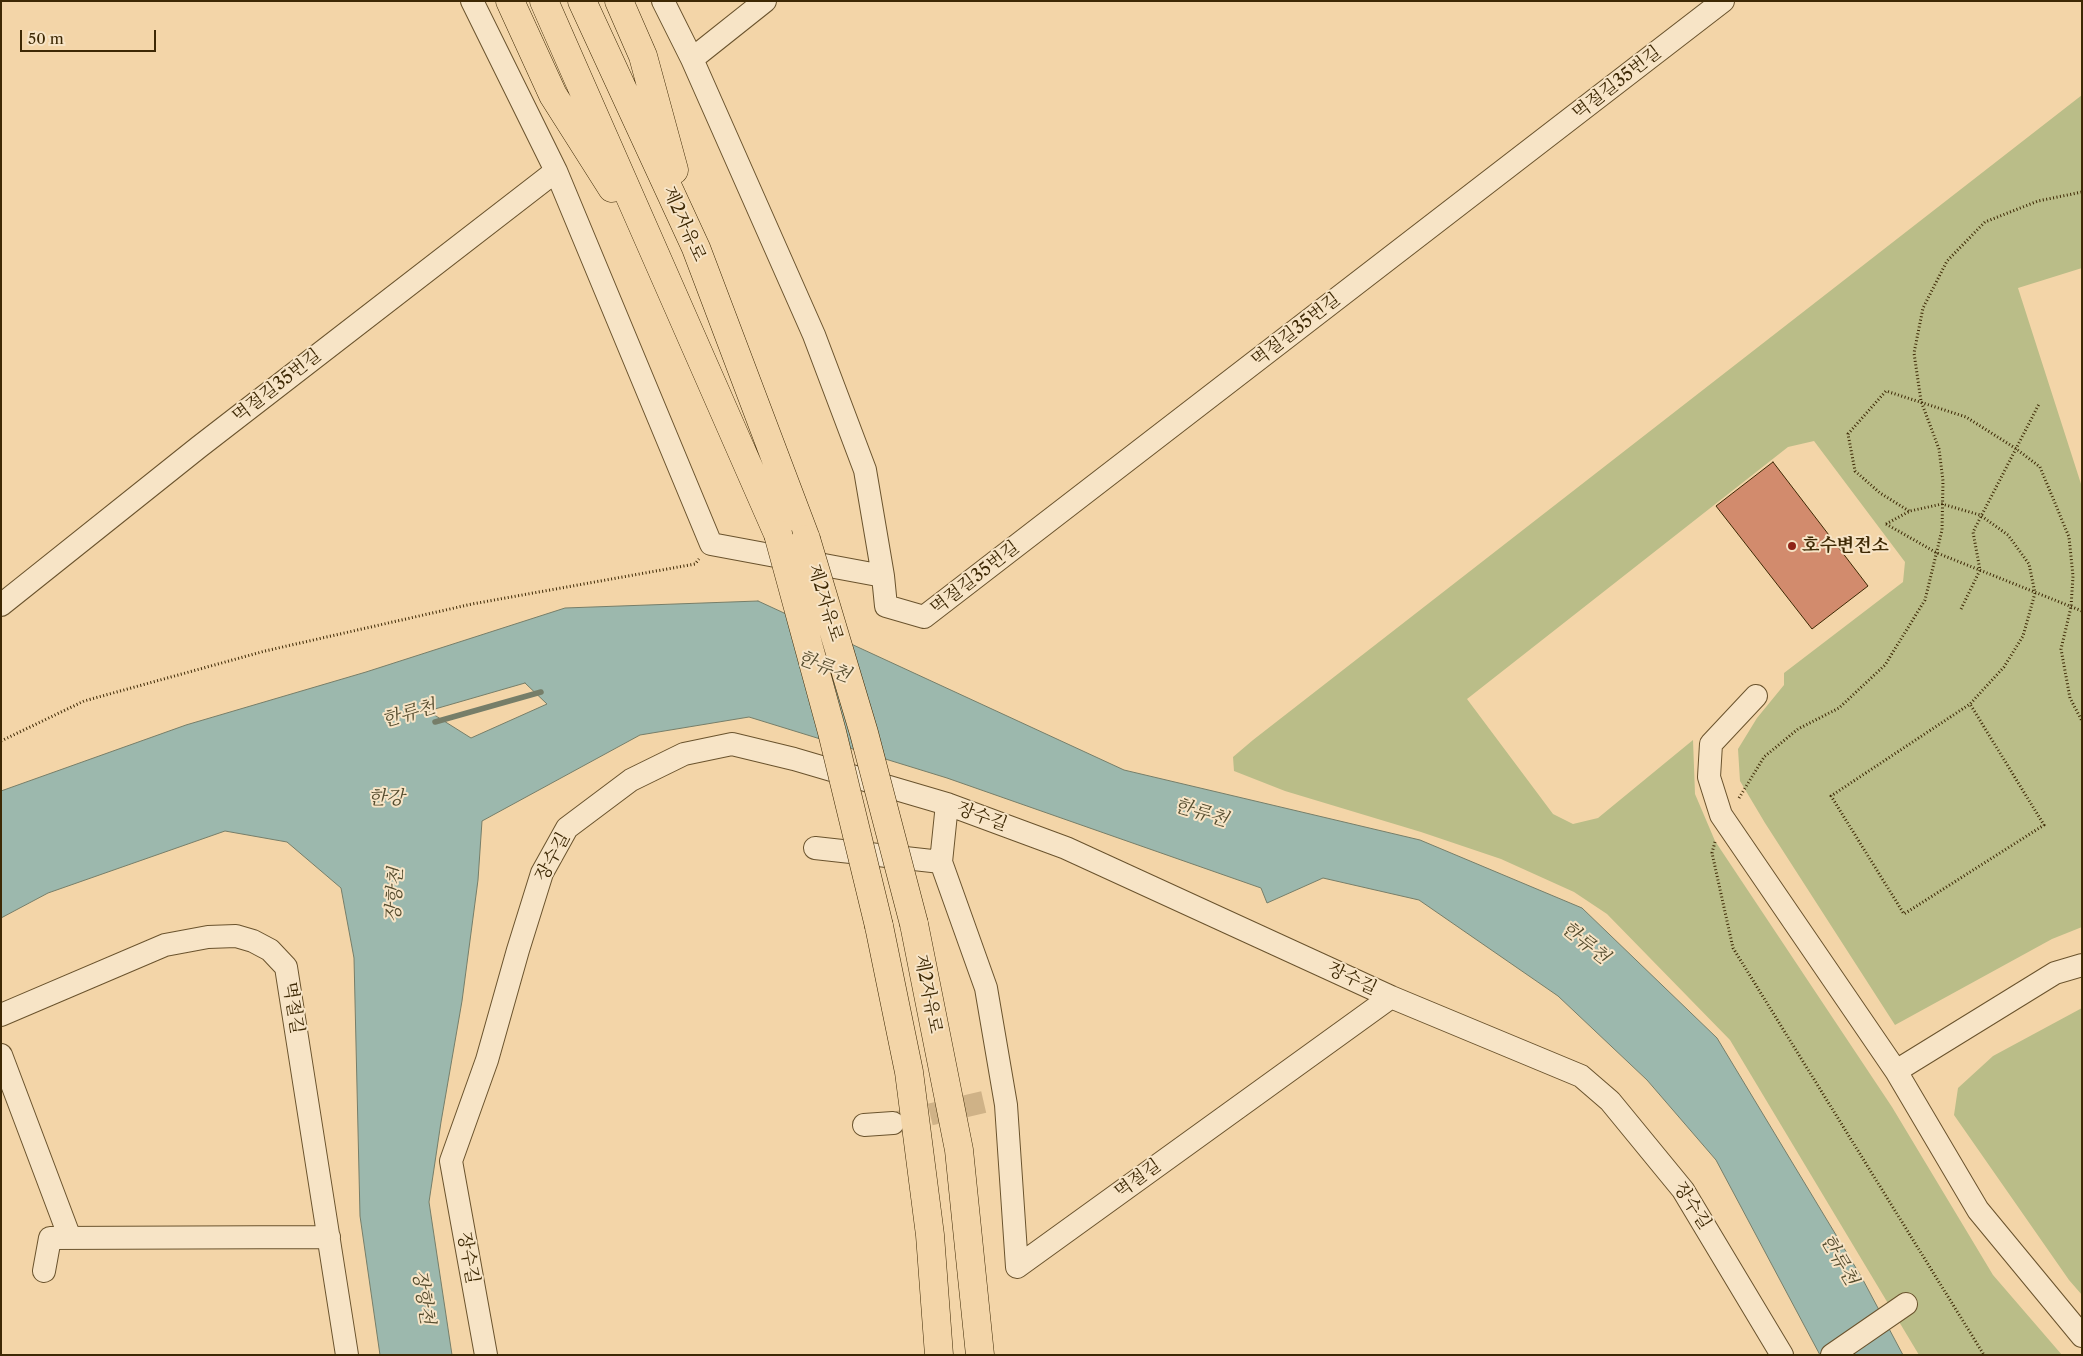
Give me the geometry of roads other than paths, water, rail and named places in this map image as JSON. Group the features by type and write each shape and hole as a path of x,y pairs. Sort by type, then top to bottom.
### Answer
{"highway":[{"path":"510,1 553,95 664,273"},
{"path":"544,1 664,273"},
{"name":"제2자유로","path":"582,1 696,248 806,539 864,733 914,924 959,1150 980,1355"},
{"path":"619,1 643,56 696,248"},
{"name":"제2자유로","path":"664,273 778,534 832,732 879,926 910,1072 930,1235 939,1355"}],"street":[{"path":"472,1 556,171 711,544 883,576 865,470 814,336 692,58 663,1"},
{"path":"692,58 764,1"},
{"name":"멱절길35번길","path":"883,576 886,606 924,617 1723,1"},
{"name":"멱절길35번길","path":"1,605 198,447 556,171"},
{"path":"1756,696 1711,744 1709,777 1721,815 1896,1071 1978,1210 2082,1336"},
{"name":"장수길","path":"486,1355 451,1161 487,1060 542,872 566,828 631,780 684,754 732,744 794,759 947,804 1066,848 1391,996 1581,1076 1610,1101 1684,1190 1782,1355"},
{"path":"814,848 941,862 947,804"},
{"name":"멱절길","path":"941,862 986,988 997,1103 1017,1267 1391,996"},
{"name":"멱절길","path":"1,1014 165,946 208,937 236,936 253,941 270,950 286,967 347,1355"},
{"path":"1896,1071 2055,973 2082,965"},
{"path":"1,1055 70,1238"},
{"path":"864,1125 892,1123"},
{"path":"44,1271 50,1238 329,1237"},
{"path":"1832,1355 1906,1304"}],"water":[{"path":"758,601 1124,770 1420,840 1582,908 1717,1038 1862,1278 1903,1355 1820,1355 1716,1160 1647,1080 1558,996 1419,900 1323,878 1267,903 1261,888 947,778 749,717 640,735 482,821 478,880 462,1001 429,1202 452,1355 380,1355 360,1216 354,958 341,888 287,842 225,831 48,893 1,918 1,791 186,725 366,672 565,608","holes":["525,683 547,704 471,738 428,711"]}],"waterway":[{"name":"한류천","path":"435,722 541,692"}],"tunnel":[{"path":"898,1122 988,1101"}],"place":[{"name":"호수변전소","path":"1792,546"}],"water label":[{"name":"한강","path":"386,799"},
{"name":"장항천","path":"395,895"},
{"name":"장항천","path":"423,1297"}]}
